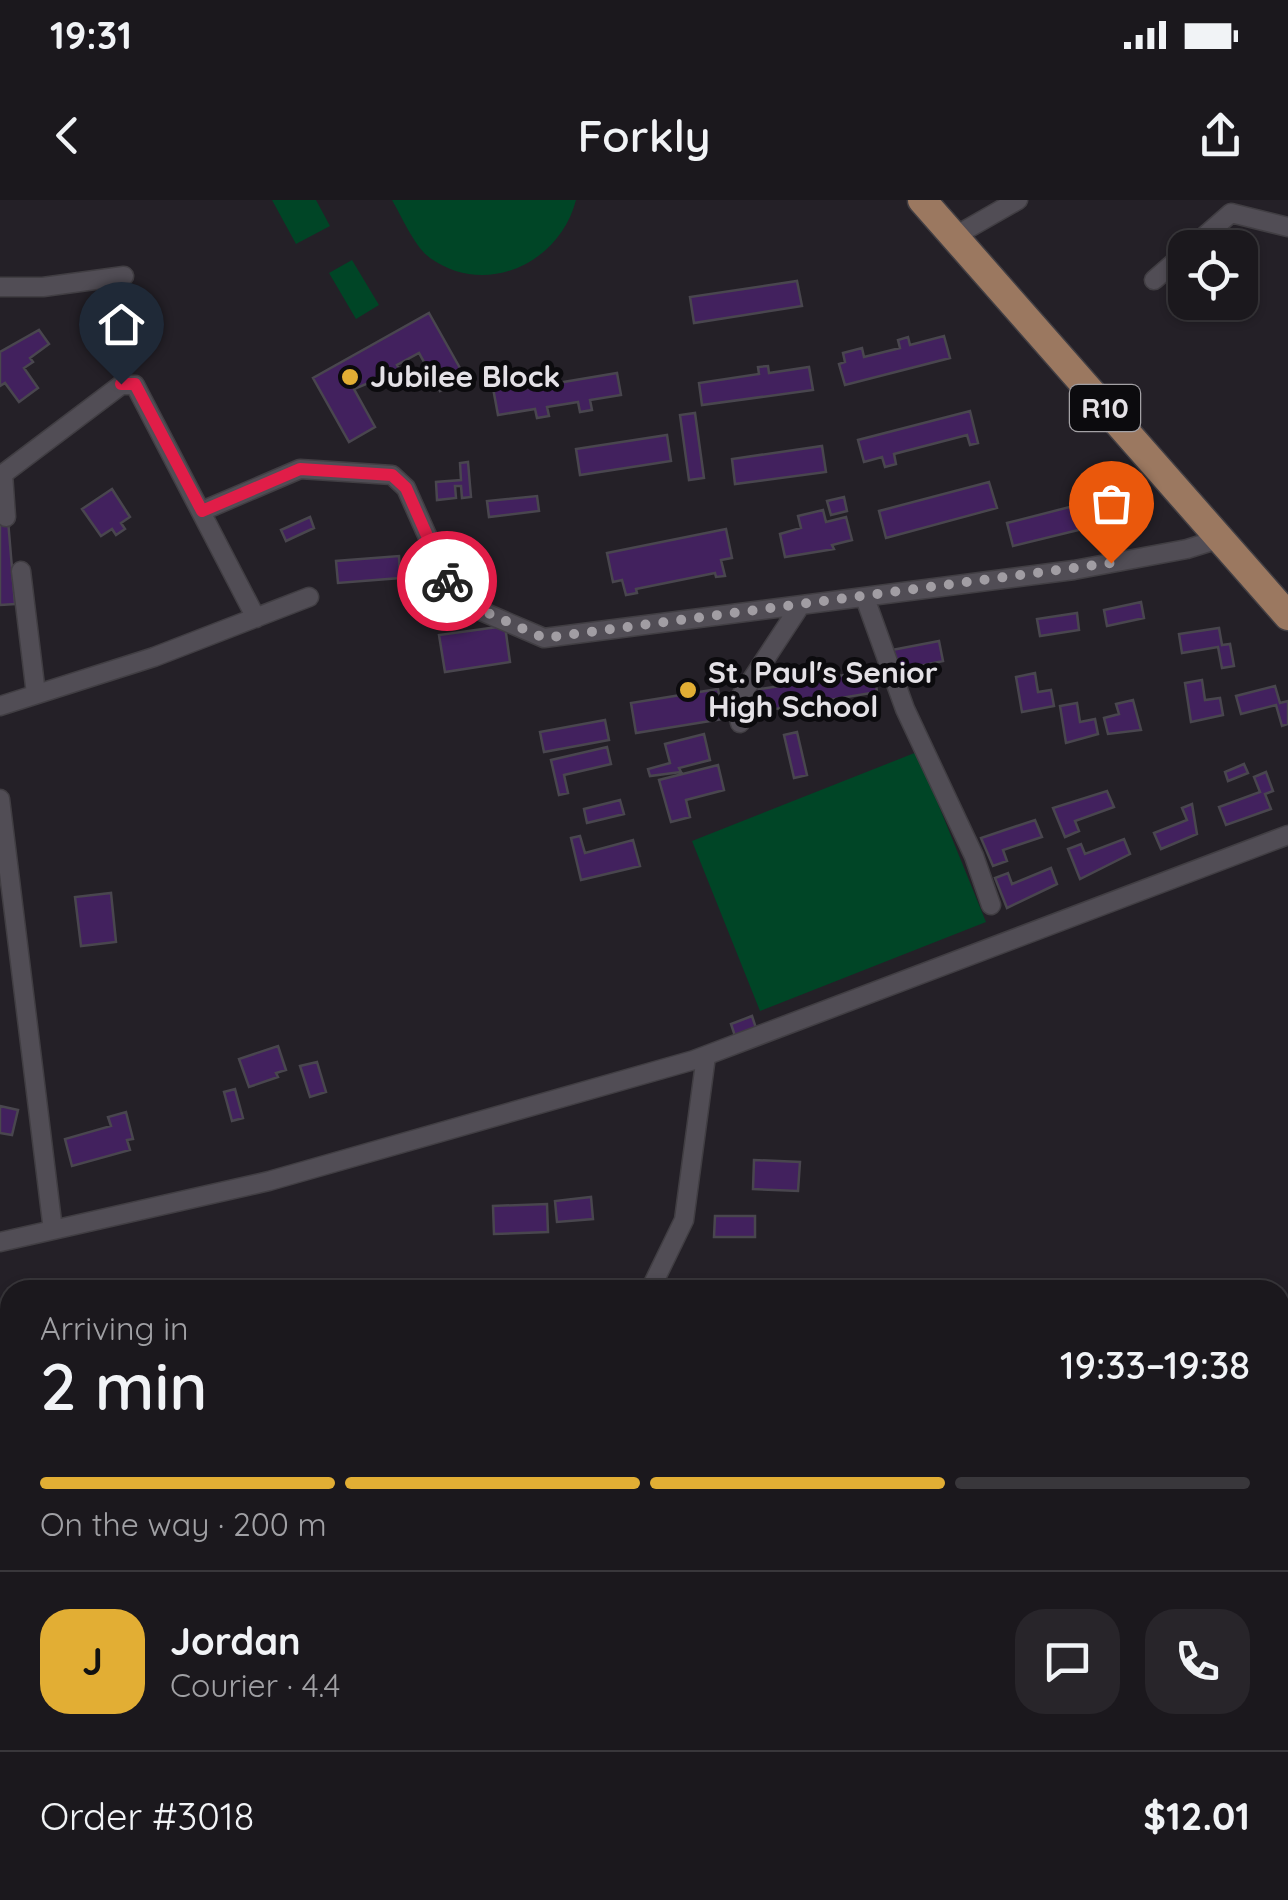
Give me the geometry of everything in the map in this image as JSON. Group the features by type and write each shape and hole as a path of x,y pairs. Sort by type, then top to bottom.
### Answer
{"main road":[{"name":"R10","path":"922,200 1288,616"}],"street":[{"path":"954,236 1018,200"},
{"path":"1211,230 1231,212 1288,227"},
{"path":"1154,280 1168,268"},
{"path":"0,287 43,287 124,276"},
{"path":"6,517 3,474 121,384 135,384 256,618"},
{"path":"202,511 300,469 392,475 406,488 450,587 481,610 544,638 1074,570 1187,549 1219,539"},
{"path":"21,571 36,694"},
{"path":"0,706 154,657 308,597"},
{"path":"866,598 904,710 974,856 990,904"},
{"path":"740,723 737,702 800,606"},
{"path":"0,800 53,1230"},
{"path":"0,1242 269,1181 706,1056 1288,835"},
{"path":"655,1280 684,1220 706,1056"}],"green space":[{"path":"272,200 316,200 330,226 296,244"},
{"path":"392,200 576,200 567,222 538,257 497,274 474,275 452,270 424,253"},
{"path":"352,260 379,305 356,319 329,273"},
{"path":"917,752 986,922 760,1011 692,841"}],"building":[{"path":"797,281 802,306 694,323 690,297"},
{"name":"Jubilee Block","path":"429,313 465,377 440,391 419,353 397,365 400,370 354,389 375,427 349,442 313,378"},
{"path":"39,330 49,344 30,358 33,362 24,368 38,388 19,402 5,383 0,386 0,352"},
{"path":"944,336 950,358 845,385 839,364 845,362 843,353 862,348 864,357 900,348 898,340 908,337 910,345"},
{"path":"768,366 769,373 809,367 813,390 702,405 699,383 759,374 758,367"},
{"path":"617,373 621,395 590,400 592,410 580,412 578,402 547,407 549,416 537,418 535,409 498,415 493,388 516,385 516,390"},
{"path":"970,411 978,443 970,445 967,435 894,454 896,464 885,467 882,457 864,462 858,440"},
{"path":"695,413 704,478 689,480 680,415"},
{"path":"667,435 671,461 580,475 576,449"},
{"path":"822,446 826,472 735,484 732,459"},
{"path":"468,462 471,497 462,498 461,486 455,486 456,498 437,500 436,482 461,480 460,463"},
{"path":"989,482 997,508 886,538 879,511"},
{"path":"112,489 130,517 121,523 125,529 116,535 112,529 101,536 82,509"},
{"path":"537,496 539,511 489,517 487,501"},
{"path":"844,497 847,511 831,515 827,501"},
{"path":"1105,498 1111,522 1013,546 1007,523"},
{"path":"823,510 826,522 846,517 852,540 832,545 834,549 785,557 780,534 801,528 798,516"},
{"path":"310,517 314,528 286,541 281,530"},
{"path":"8,520 15,604 0,605 0,521"},
{"path":"726,529 732,558 721,560 725,576 716,577 715,573 636,589 637,593 626,595 622,580 613,582 607,553"},
{"path":"399,556 400,578 338,583 336,561"},
{"path":"1141,602 1144,618 1107,626 1104,610"},
{"path":"1077,613 1079,630 1040,636 1037,619"},
{"path":"505,626 510,662 445,672 439,635"},
{"path":"1219,628 1222,645 1230,644 1234,666 1222,668 1218,647 1182,653 1179,634"},
{"path":"939,641 943,661 896,671 892,650"},
{"path":"825,662 827,678 874,670 877,692 757,712 753,690 806,682 804,666"},
{"path":"1035,673 1038,692 1051,690 1054,706 1022,712 1016,677"},
{"path":"1202,680 1205,700 1220,698 1223,715 1191,722 1185,683"},
{"path":"1275,686 1280,703 1288,701 1288,724 1282,726 1276,705 1241,714 1236,696"},
{"path":"718,689 723,719 636,733 631,703"},
{"path":"1133,700 1141,730 1108,734 1104,718 1119,714 1116,704"},
{"path":"1077,703 1080,722 1095,719 1098,734 1066,743 1060,706"},
{"path":"605,720 609,740 544,752 540,732"},
{"path":"797,732 807,775 794,778 784,735"},
{"path":"704,734 710,760 679,768 681,772 650,776 648,769 670,763 665,744"},
{"path":"607,747 611,764 564,775 568,793 559,795 551,760"},
{"path":"1244,764 1248,773 1228,781 1225,772"},
{"path":"718,765 724,790 686,800 690,817 671,822 659,780"},
{"path":"1266,772 1273,791 1265,794 1271,809 1226,825 1219,807 1260,792 1254,777"},
{"path":"1107,791 1114,807 1075,821 1079,831 1065,837 1053,808"},
{"path":"620,800 624,814 587,823 584,809"},
{"path":"1192,804 1197,834 1161,849 1154,833 1187,820 1182,808"},
{"path":"1035,820 1042,837 1003,850 1007,861 993,866 981,838"},
{"path":"580,836 585,853 633,840 640,866 581,880 571,838"},
{"path":"1124,839 1130,854 1080,879 1068,849 1081,844 1085,854"},
{"path":"1051,868 1057,884 1007,908 995,878 1008,873 1012,884"},
{"path":"111,893 116,942 81,946 75,897"},
{"path":"752,1016 756,1028 735,1036 731,1024"},
{"path":"278,1046 286,1070 276,1073 278,1077 249,1087 239,1059"},
{"path":"317,1062 326,1092 310,1097 300,1066"},
{"path":"235,1089 243,1118 232,1121 224,1092"},
{"path":"0,1106 18,1110 12,1135 0,1133"},
{"path":"126,1112 133,1139 127,1140 130,1150 72,1166 65,1139 111,1126 108,1117"},
{"path":"754,1160 800,1162 798,1191 753,1189"},
{"path":"591,1197 593,1219 557,1222 555,1201"},
{"path":"547,1204 548,1232 494,1234 493,1206"},
{"path":"715,1216 755,1216 755,1237 714,1237"}],"way so far":[{"path":"447,581 481,610 544,638 911,593 1111,563"}],"place":[{"name":"Jubilee Block","path":"350,377"},
{"name":"St. Paul's Senior High School","path":"688,690"}],"route":[{"path":"121,384 135,384 202,511 268,479 300,469 392,475 406,488 447,581"}]}
